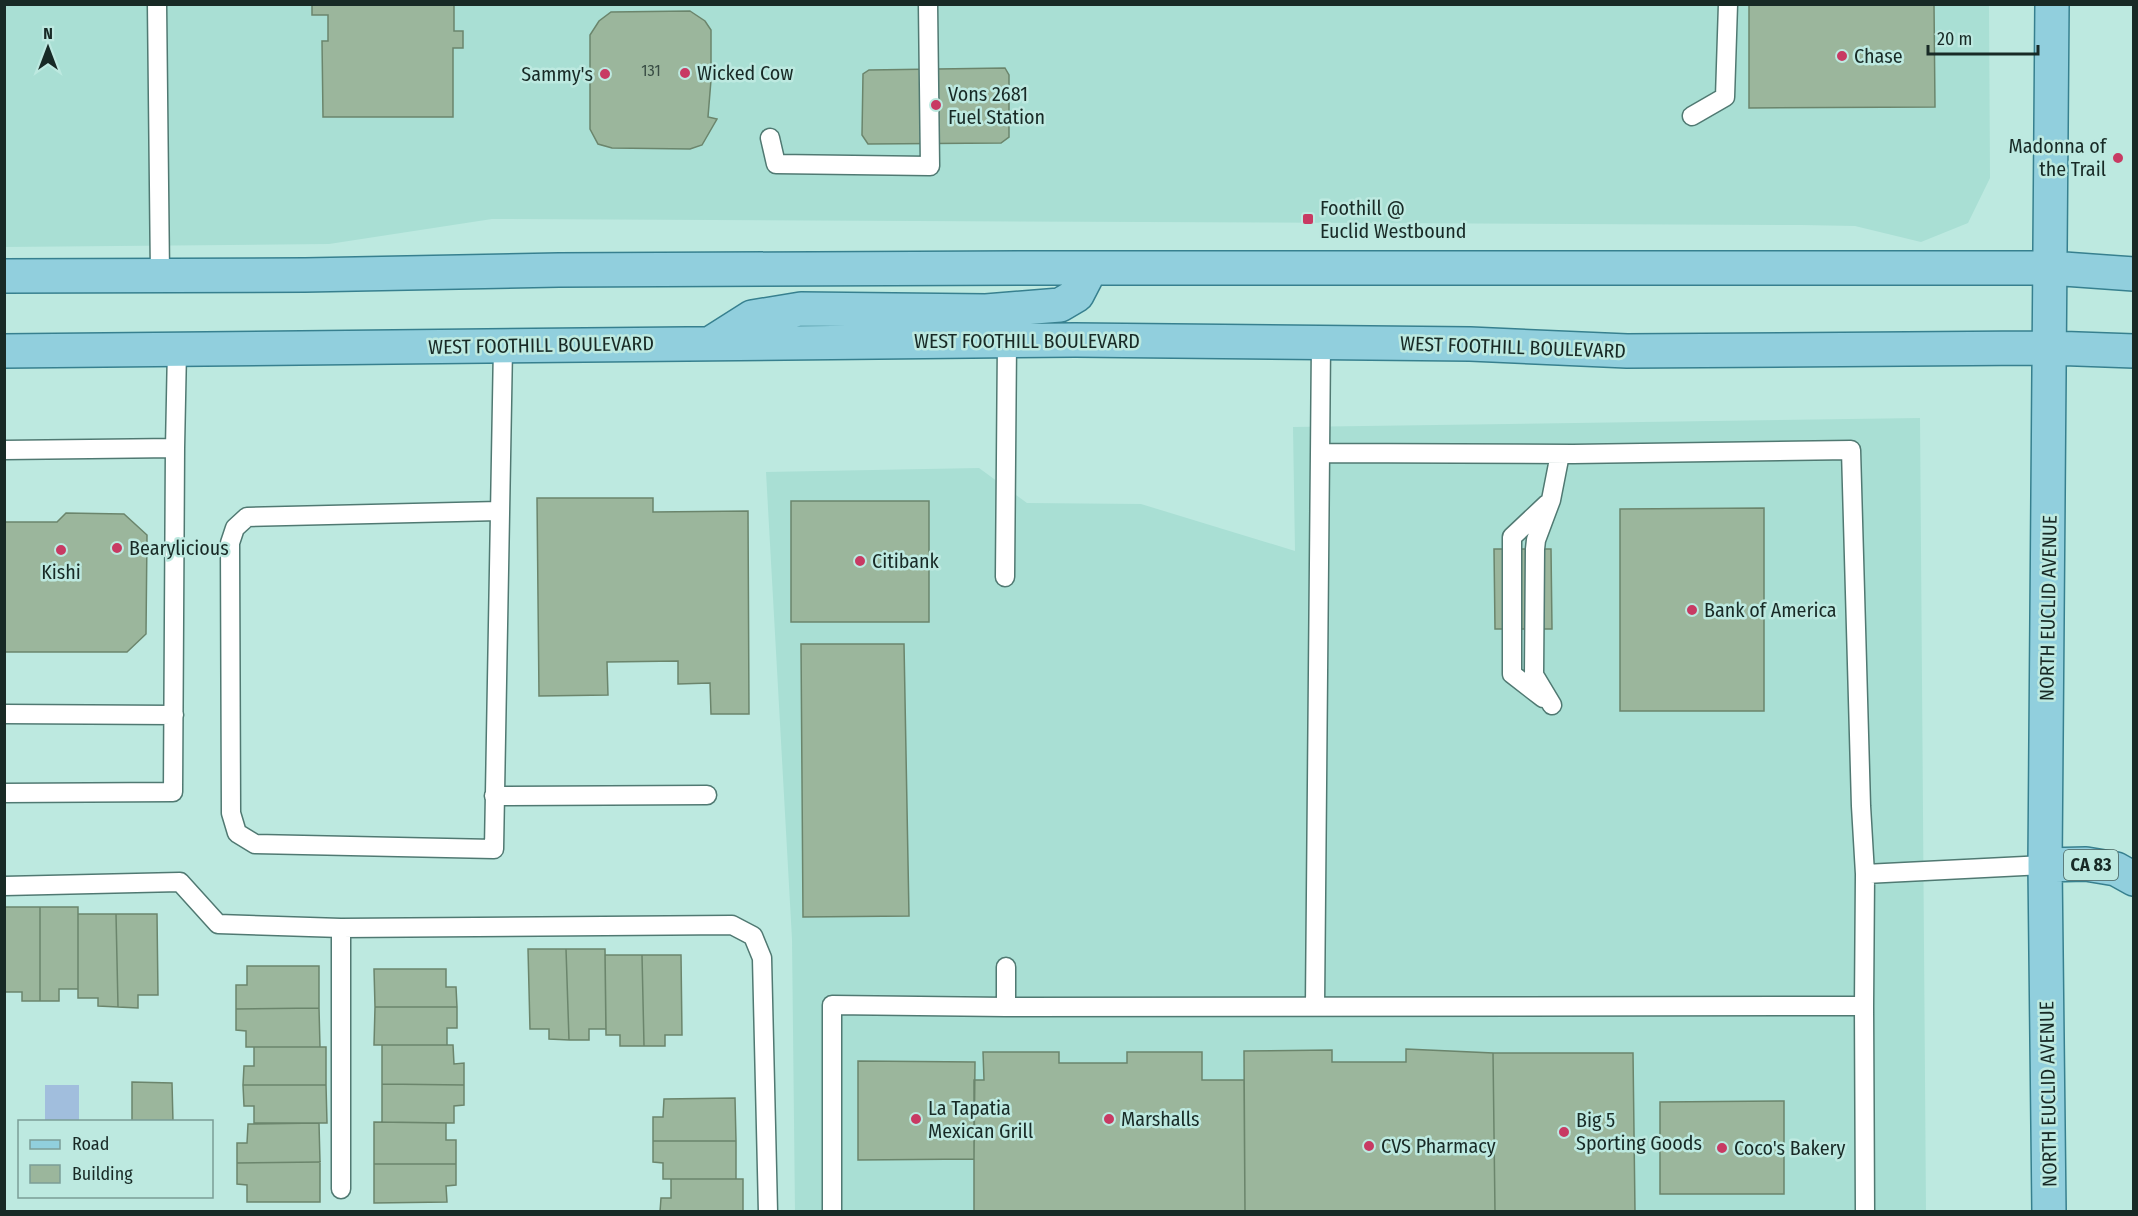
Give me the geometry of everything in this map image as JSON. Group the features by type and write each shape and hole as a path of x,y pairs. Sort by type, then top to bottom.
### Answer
{"main road":[{"name":"NORTH EUCLID AVENUE","path":"2049,1212 2045,865 2052,4"},
{"path":"711,343 752,317 801,309 986,311 1059,305 1077,295 1091,268"},
{"path":"4,276 305,275 571,270 1091,268 2050,268 2133,274"},
{"name":"WEST FOOTHILL BOULEVARD","path":"4,351 1007,341 1470,344 1627,351 2050,348 2133,351"},
{"name":"CA 83","path":"2045,865 2086,864 2116,869 2133,879"}],"lane":[{"path":"157,4 160,275"},
{"path":"770,138 776,164 930,166 927,4"},
{"path":"1692,116 1725,97 1728,4"},
{"path":"1005,578 1007,341"},
{"path":"1315,1005 1321,343"},
{"path":"499,511 247,517 235,528 230,543 231,813 237,833 255,844 494,849 503,346"},
{"path":"4,793 173,792 174,448 177,349"},
{"path":"4,450 174,448"},
{"path":"1320,453 1560,454 1851,450 1860,806 1865,874 1865,1212"},
{"path":"1552,705 1512,674 1512,537 1551,500 1560,454"},
{"path":"4,714 174,715"},
{"path":"494,796 707,795"},
{"path":"1865,874 2045,865"},
{"path":"4,886 180,882 218,924 342,928 732,925 753,936 762,958 768,1212"},
{"path":"342,928 342,1189"},
{"path":"1006,967 1006,1007"},
{"path":"832,1212 832,1005 1006,1007 1864,1006"}],"shaded area":[{"path":"5,5 1989,5 1990,178 1968,223 1921,242 1855,226 1802,225 492,219 329,244 5,247"},
{"path":"1920,418 1926,1211 795,1211 792,939 766,472 979,468 1027,503 1141,504 1295,551 1293,427"}],"water":[{"path":"45,1085 79,1085 79,1120 45,1120"}],"building":[{"path":"312,4 454,4 454,31 463,31 463,48 453,48 453,117 323,117 322,41 328,41 328,15 312,15"},
{"name":"Chase","path":"1749,4 1934,4 1935,107 1749,108"},
{"path":"690,11 705,21 711,30 708,117 717,119 702,145 690,149 612,148 598,144 590,129 590,35 599,21 611,12"},
{"name":"Vons 2681 Fuel Station","path":"1005,68 1009,75 1009,137 1001,143 868,144 862,135 863,74 869,70"},
{"path":"537,498 653,498 653,512 748,511 749,714 711,714 710,683 678,684 678,661 607,662 608,695 539,696"},
{"name":"Citibank","path":"791,501 929,501 929,622 791,622"},
{"name":"Bank of America","path":"1764,508 1764,711 1620,711 1620,509"},
{"path":"66,513 124,514 147,535 146,634 127,652 4,652 4,522 57,522"},
{"path":"1494,549 1551,549 1552,629 1495,629"},
{"path":"801,644 904,644 909,916 803,917"},
{"path":"4,907 40,907 40,1001 22,1001 22,992 4,992"},
{"path":"40,907 78,907 78,989 59,989 59,1001 40,1001"},
{"path":"78,914 116,914 118,1007 98,1006 98,998 78,998"},
{"path":"116,914 157,914 158,995 138,995 138,1008 118,1007"},
{"path":"528,949 566,949 569,1040 549,1039 549,1029 530,1029"},
{"path":"566,949 605,949 606,1029 589,1029 589,1040 569,1040"},
{"path":"605,955 642,955 644,1046 620,1046 620,1035 606,1035"},
{"path":"642,955 681,955 682,1035 665,1035 665,1046 644,1046"},
{"path":"247,966 319,966 319,1008 236,1009 236,985 247,985"},
{"path":"374,969 446,969 446,987 456,987 457,1007 375,1007"},
{"path":"375,1007 457,1007 457,1028 447,1028 447,1045 374,1045"},
{"path":"319,1008 320,1047 246,1047 246,1031 236,1030 236,1009"},
{"path":"382,1045 453,1045 454,1064 464,1063 464,1085 382,1084"},
{"path":"254,1047 326,1047 326,1085 243,1085 244,1066 254,1066"},
{"name":"CVS Pharmacy","path":"1406,1049 1493,1053 1495,1212 1245,1212 1244,1051 1332,1050 1332,1062 1406,1062"},
{"name":"Marshalls","path":"983,1052 1059,1052 1059,1063 1127,1063 1127,1052 1202,1052 1202,1080 1244,1080 1245,1212 974,1212 974,1080 984,1080"},
{"name":"Big 5 Sporting Goods","path":"1493,1053 1633,1053 1635,1212 1495,1212"},
{"name":"La Tapatia Mexican Grill","path":"858,1061 975,1062 974,1159 858,1160"},
{"path":"132,1082 172,1083 173,1120 132,1120"},
{"path":"382,1084 464,1085 464,1105 454,1106 454,1123 382,1122"},
{"path":"243,1085 326,1085 327,1123 254,1123 254,1106 244,1106"},
{"path":"735,1098 736,1141 653,1141 653,1117 663,1117 664,1099"},
{"name":"Coco's Bakery","path":"1784,1101 1784,1194 1660,1194 1660,1102"},
{"path":"374,1122 446,1123 446,1140 456,1140 456,1164 374,1164"},
{"path":"319,1123 320,1162 237,1163 237,1143 247,1143 248,1124"},
{"path":"653,1141 736,1141 736,1179 663,1179 663,1163 653,1162"},
{"path":"320,1162 320,1202 247,1202 247,1185 237,1184 237,1163"},
{"path":"374,1164 456,1164 456,1185 446,1186 447,1202 374,1203"},
{"path":"671,1179 743,1179 743,1212 660,1212 661,1198 671,1198"}],"place":[{"name":"Chase","path":"1842,56"},
{"name":"Wicked Cow","path":"685,73"},
{"name":"Sammy's","path":"605,74"},
{"name":"Vons 2681 Fuel Station","path":"936,105"},
{"name":"Madonna of the Trail","path":"2118,158"},
{"name":"Foothill @ Euclid Westbound","path":"1308,219"},
{"name":"Bearylicious","path":"117,548"},
{"name":"Kishi","path":"61,550"},
{"name":"Citibank","path":"860,561"},
{"name":"Bank of America","path":"1692,610"},
{"name":"La Tapatia Mexican Grill","path":"916,1119"},
{"name":"Marshalls","path":"1109,1119"},
{"name":"Big 5 Sporting Goods","path":"1564,1132"},
{"name":"CVS Pharmacy","path":"1369,1146"},
{"name":"Coco's Bakery","path":"1722,1148"}]}
